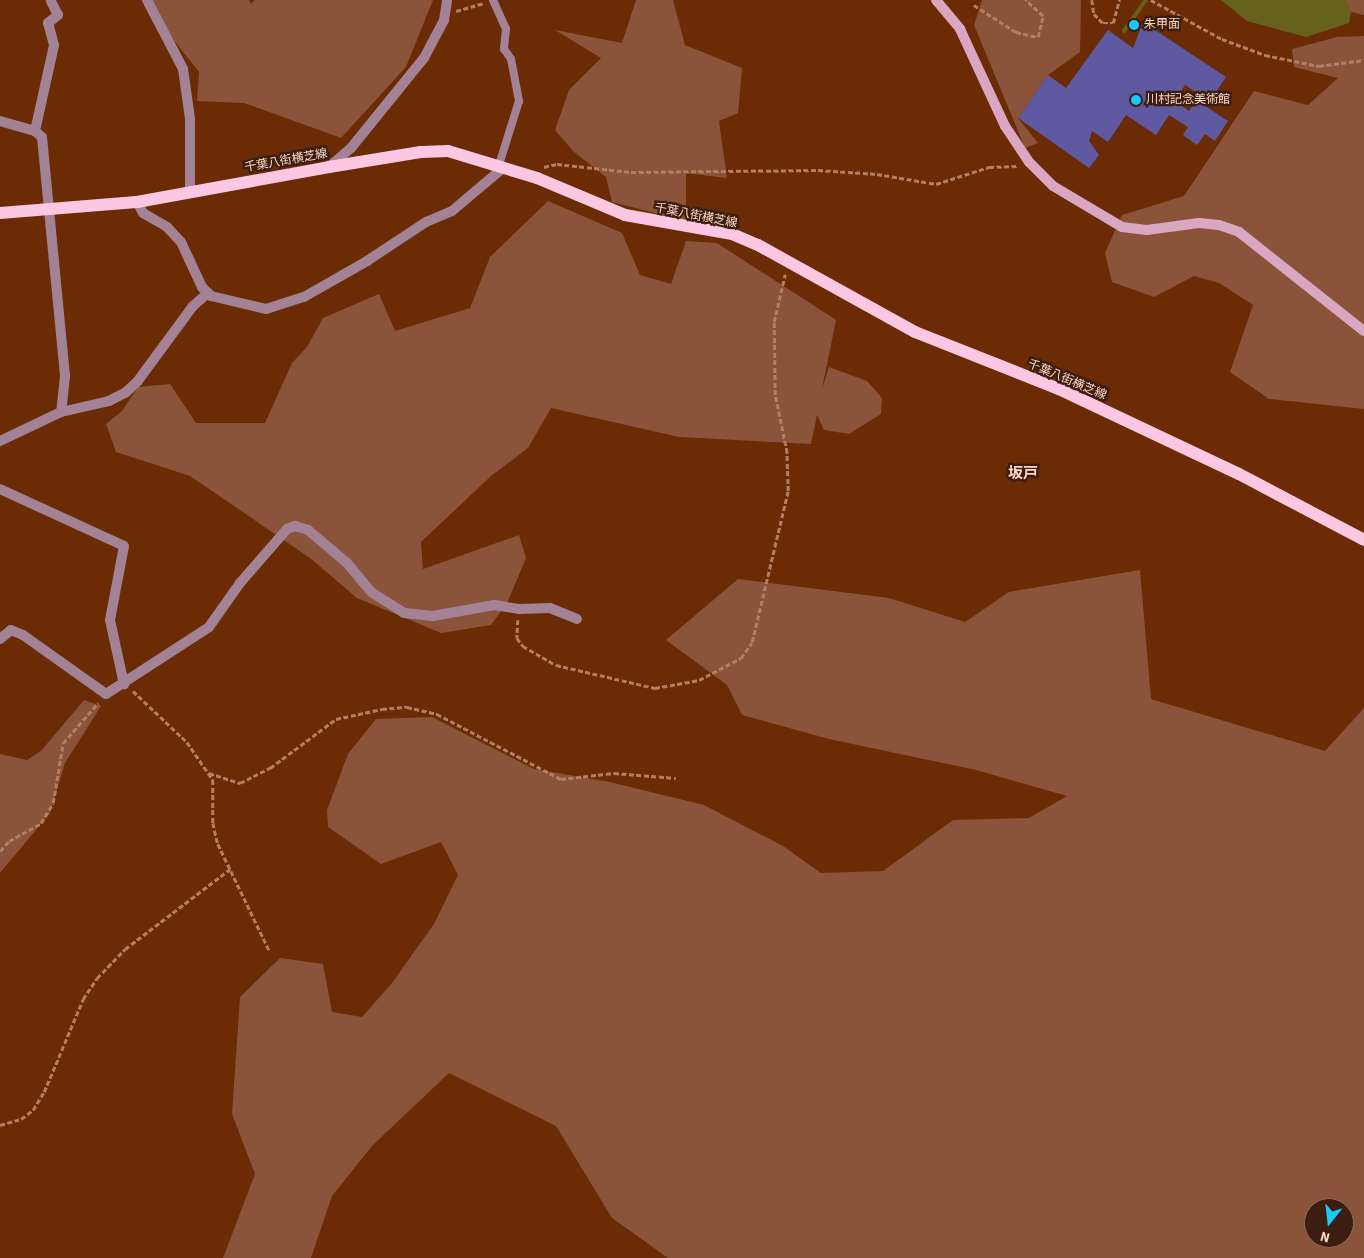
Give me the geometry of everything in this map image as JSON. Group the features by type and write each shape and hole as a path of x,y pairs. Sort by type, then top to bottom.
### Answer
{"main road":[{"name":"千葉八街横芝線","path":"0,212 137,202 329,167 421,152 448,151 522,173 625,215 732,234 788,262 914,332 1059,389 1239,474 1364,540"}],"street":[{"path":"147,0 183,69 190,119 190,192"},
{"path":"329,167 351,148 402,88 424,58 445,12 447,0"},
{"path":"936,0 960,29 1005,126 1033,166 1053,186 1122,227 1147,230 1199,223 1219,225 1239,232 1364,331"},
{"path":"35,131 54,45 48,23 58,15 52,2"},
{"path":"0,121 35,131 42,137 65,376 61,412"},
{"path":"137,202 143,213 167,227 181,242 202,287 208,293 226,301 266,309 304,297 426,222 452,211 502,166"},
{"path":"0,442 61,412 109,401 126,393 137,382 193,306 208,293"},
{"path":"0,489 124,546 110,620 124,684"},
{"path":"0,639 12,630 23,635 106,694 209,627 240,583 286,529 295,526 308,530 347,564 371,592 404,613 432,616 494,605 519,609 550,608 577,619"}],"lane":[{"path":"493,0 506,29 504,49 511,59 519,101 502,166"}],"path":[{"path":"445,12 493,0"},
{"path":"974,5 1016,32 1038,38 1043,16 1024,0"},
{"path":"1092,0 1094,14 1103,23 1113,23 1119,0"},
{"path":"1152,0 1222,39 1264,55 1319,66 1364,60"},
{"path":"522,173 557,164 631,172 818,170 877,174 936,184 989,167 1033,166"},
{"path":"519,609 517,638 523,646 556,665 655,688 699,680 741,658 752,642 788,491 787,453 775,395 774,322 788,262"},
{"path":"124,684 187,742 213,780 214,830 230,869 269,950"},
{"path":"0,851 8,841 41,824 53,803 63,743 106,694"},
{"path":"209,773 240,783 270,768 336,719 382,709 407,707 437,714 561,779 614,773 676,778"},
{"path":"0,1125 21,1119 33,1110 44,1092 83,999 97,978 124,949 230,869"}],"shaded area":[{"path":"142,0 249,0 251,4 255,0 433,0 406,67 341,138 244,103 197,101 199,72"},
{"path":"636,0 673,0 685,45 742,68 738,113 719,121 727,178 686,173 686,221 612,202 606,177 573,151 555,130 569,90 601,58 555,30 622,43"},
{"path":"982,0 1081,0 1080,52 1048,75 1018,118 1038,143 1025,148 974,25"},
{"path":"1221,0 1345,0 1351,12 1349,23 1306,37 1247,21"},
{"path":"1345,0 1364,0 1364,15 1351,12"},
{"path":"1364,36 1364,409 1269,399 1230,372 1253,305 1219,283 1194,276 1154,297 1112,282 1105,253 1122,215 1184,196 1254,91 1308,105 1338,78 1294,67 1292,49 1337,37"},
{"path":"548,201 622,233 640,275 671,284 686,241 717,243 836,320 822,389 829,367 867,381 882,398 881,414 849,434 824,430 817,415 811,444 679,437 551,408 528,448 491,476 421,542 423,569 519,535 526,558 507,603 491,625 441,633 357,598 310,558 190,476 116,452 106,424 122,411 138,387 170,384 196,423 265,423 292,363 307,347 323,318 379,294 395,331 470,308 490,257"},
{"path":"1140,570 1151,699 1325,751 1364,708 1364,1258 668,1258 612,1218 556,1126 449,1073 372,1146 332,1196 311,1258 223,1258 255,1174 232,1114 240,997 280,958 323,964 332,1012 362,1017 392,983 434,924 458,875 441,842 381,864 328,827 327,810 348,754 376,719 432,717 534,769 610,782 704,805 783,846 821,873 883,871 953,820 1029,818 1067,796 976,770 829,739 742,715 727,685 666,640 738,579 889,598 965,622 1009,592"},
{"path":"84,700 101,706 65,763 50,813 0,873 0,754 27,760 41,751"}],"building":[{"path":"1143,22 1226,77 1210,101 1185,85 1175,101 1189,111 1196,100 1228,121 1215,141 1205,134 1197,145 1183,135 1188,127 1169,115 1156,135 1126,115 1108,142 1092,131 1089,141 1099,155 1089,168 1018,118 1048,75 1066,88 1108,30 1133,48"}],"waterway":[{"path":"1124,31 1146,0"}],"place":[{"name":"朱甲面","path":"1134,25"},
{"name":"川村記念美術館","path":"1136,100"}],"district":[{"name":"坂戸","path":"1023,474"}]}
